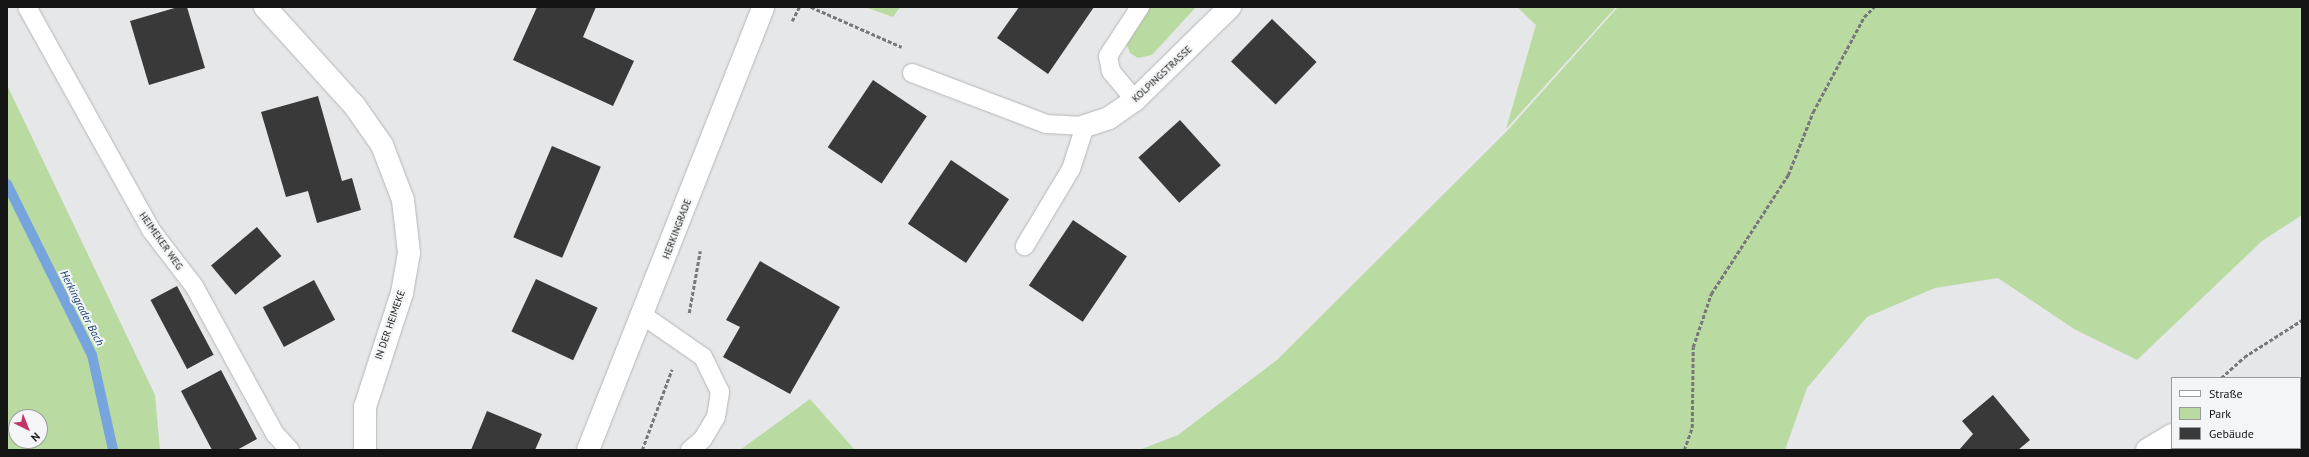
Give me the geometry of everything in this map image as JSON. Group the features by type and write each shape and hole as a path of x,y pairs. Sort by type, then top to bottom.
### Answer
{"street":[{"name":"IN DER HEIMEKE","path":"264,7 354,105 382,145 403,200 409,253 402,293 365,407 365,450"},
{"name":"HERKINGRADE","path":"588,450 644,316 764,7"},
{"name":"KOLPINGSTRASSE","path":"1085,126 1109,118 1135,100 1230,7"},
{"path":"2147,450 2171,436"}],"lane":[{"name":"HEIMEKER WEG","path":"27,7 151,230 194,286 275,434 290,450"},
{"path":"1135,100 1111,71 1108,56 1140,7"},
{"path":"912,73 1046,124 1085,126 1071,169 1025,246"},
{"path":"644,316 703,357 720,392 716,418 703,439 690,450"}],"path":[{"path":"811,7 882,39"},
{"path":"1684,450 1692,428 1693,348 1711,294 1788,174 1813,112 1864,17 1874,7"},
{"path":"2222,377 2244,357 2302,320"},
{"path":"642,450 680,341"}],"green space":[{"path":"865,7 900,7 893,17"},
{"path":"1146,7 1196,7 1152,55 1138,58 1130,53 1125,40"},
{"path":"1517,7 1616,7 1506,129 1536,25"},
{"path":"1618,7 2302,7 2302,215 2262,241 2137,360 2074,329 1998,278 1935,288 1867,317 1807,388 1785,450 1139,450 1178,435 1277,360 1507,131"},
{"path":"7,85 155,395 160,450 7,450"},
{"path":"810,399 855,450 740,450"}],"building":[{"path":"178,7 187,7 205,68 149,85 130,21"},
{"path":"537,7 596,7 583,37 634,61 613,106 513,60"},
{"path":"1019,7 1094,7 1048,74 997,38"},
{"path":"1272,19 1317,62 1276,105 1231,61"},
{"path":"873,80 927,116 882,183 828,147"},
{"path":"318,96 342,181 352,178 361,210 317,223 308,191 286,197 261,112"},
{"path":"1180,120 1221,165 1179,203 1138,157"},
{"path":"552,146 601,167 562,258 513,237"},
{"path":"951,160 1009,199 966,263 908,224"},
{"path":"1073,220 1127,256 1083,322 1029,285"},
{"path":"257,227 281,256 235,295 211,266"},
{"path":"760,261 840,307 790,394 723,357 740,327 726,320"},
{"path":"536,279 598,308 573,360 511,332"},
{"path":"314,280 335,320 284,347 263,307"},
{"path":"177,286 214,355 187,369 151,300"},
{"path":"221,370 257,439 237,450 212,450 181,391"},
{"path":"1993,395 2030,440 2018,450 1959,450 1973,434 1962,421"},
{"path":"487,411 542,434 535,450 471,450"},
{"path":"2223,449 2224,450 2189,450"}],"waterway":[{"name":"Herkingrader Bach","path":"7,184 92,355 113,450"}]}
